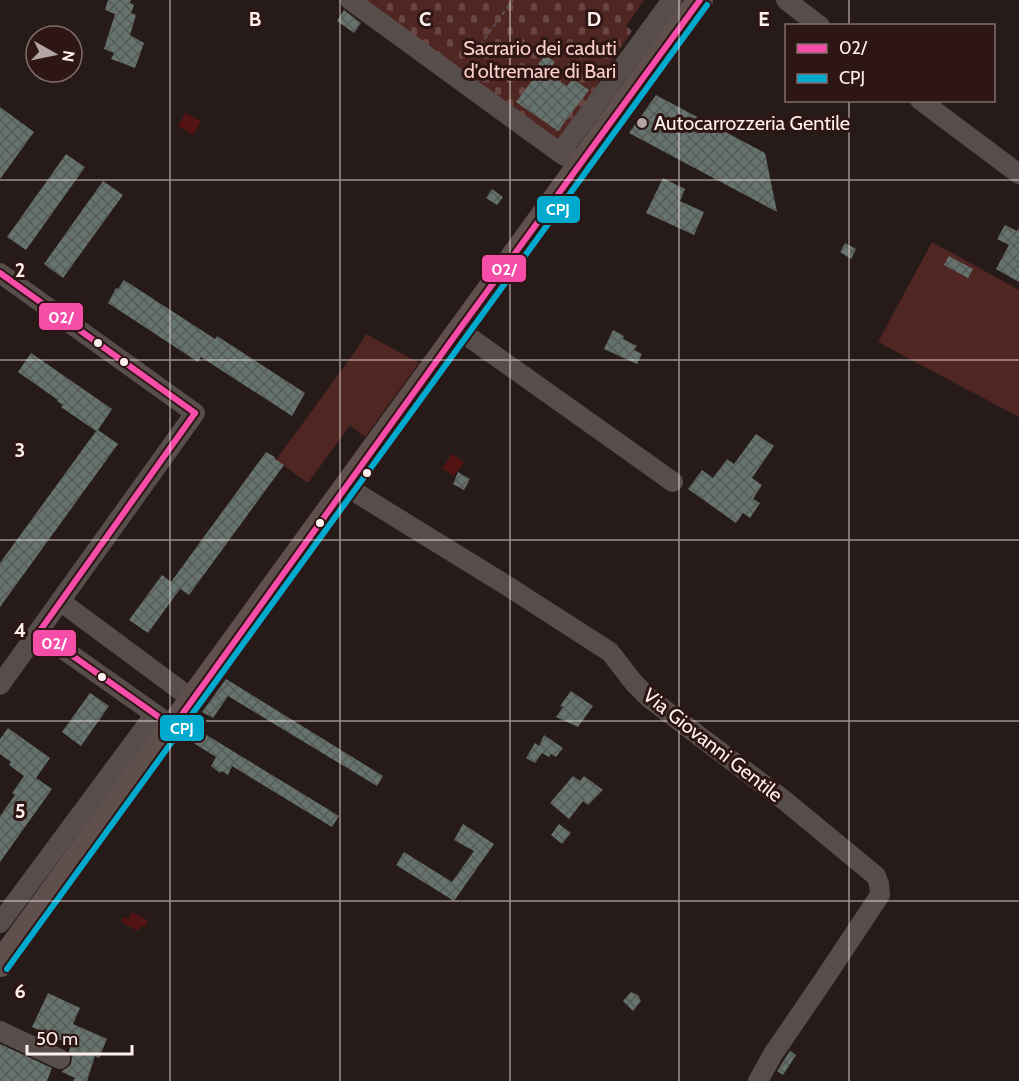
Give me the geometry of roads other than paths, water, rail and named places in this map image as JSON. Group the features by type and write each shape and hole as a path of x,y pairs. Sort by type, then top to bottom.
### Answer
{"main road":[{"path":"4,948 93,805 164,720 192,699 459,330 570,159 687,2"}],"street":[{"path":"350,0 570,159"},
{"path":"786,0 817,24"},
{"path":"923,102 1019,174"},
{"path":"0,273 195,413 0,684"},
{"path":"459,330 673,482"},
{"name":"Via Giovanni Gentile","path":"347,487 610,652 649,698 784,800 876,876 880,895 772,1054 758,1081"},
{"path":"60,601 192,699"},
{"path":"39,632 164,720"},
{"path":"0,923 15,896 93,805 134,732 164,720"},
{"path":"0,1031 60,1059"}],"place":[{"name":"Autocarrozzeria Gentile","path":"642,123"}],"park label":[{"name":"Sacrario dei caduti d'oltremare di Bari","path":"540,60"}]}
